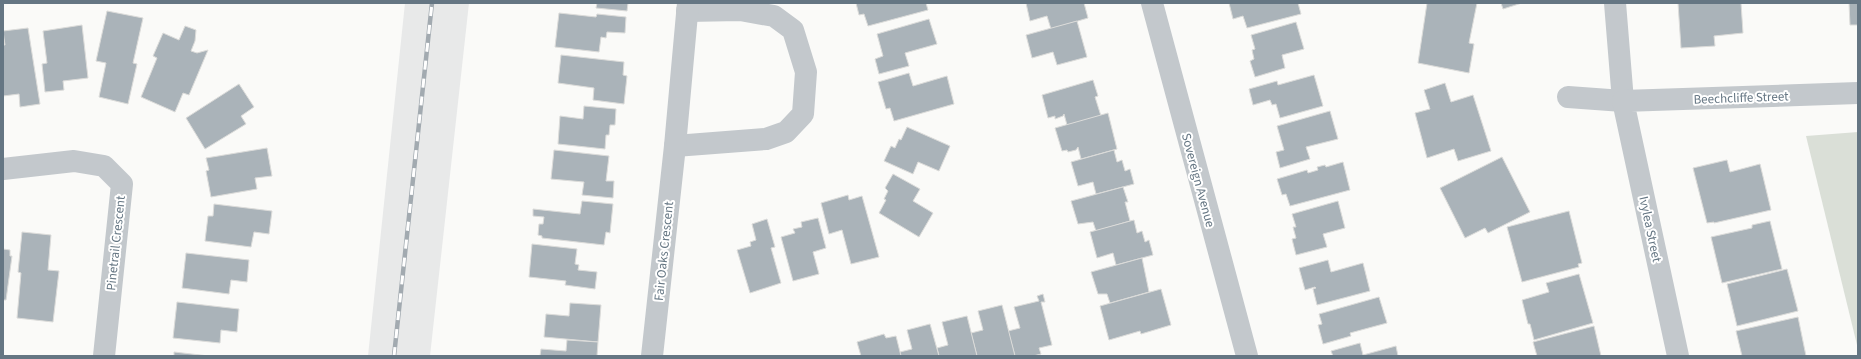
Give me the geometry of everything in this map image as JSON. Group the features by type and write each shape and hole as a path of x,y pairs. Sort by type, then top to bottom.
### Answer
{"street":[{"name":"Sovereign Avenue","path":"1152,3 1247,356"},
{"name":"Ivylea Street","path":"1615,3 1623,101 1678,356"},
{"name":"Fair Oaks Crescent","path":"652,356 676,146 687,7 740,10 774,16 793,30 806,72 803,114 786,132 766,139 676,146"},
{"name":"Beechcliffe Street","path":"1623,101 1858,93"},
{"path":"1568,97 1623,101"},
{"name":"Pinetrail Crescent","path":"3,169 74,161 104,166 122,184 104,356"}],"shaded area":[{"path":"405,3 469,3 430,356 368,356"},
{"path":"1858,132 1858,349 1806,136"}],"building":[{"path":"597,3 628,3 627,11 596,8"},
{"path":"856,3 926,3 928,10 868,26 864,14 859,15"},
{"path":"1026,3 1084,3 1088,18 1051,29 1047,16 1030,21"},
{"path":"1229,3 1298,3 1301,14 1247,28 1243,16 1233,19"},
{"path":"1427,3 1477,3 1469,43 1474,44 1469,73 1418,63"},
{"path":"1501,3 1522,3 1503,9"},
{"path":"1678,3 1741,3 1743,33 1714,36 1715,46 1681,48"},
{"path":"1849,3 1858,3 1858,25 1850,25"},
{"path":"107,11 143,18 133,63 137,64 128,104 99,97 106,63 96,61"},
{"path":"559,13 596,17 597,14 626,17 625,33 607,32 606,38 601,37 599,52 555,47"},
{"path":"929,19 937,44 905,53 909,66 879,74 875,59 883,56 877,34"},
{"path":"1077,21 1087,57 1057,65 1053,52 1032,58 1026,35"},
{"path":"1296,22 1304,49 1282,55 1285,68 1255,77 1250,61 1254,59 1252,50 1255,49 1251,35"},
{"path":"82,25 88,78 63,81 64,90 45,92 42,64 47,63 43,31"},
{"path":"185,26 196,30 195,41 191,51 197,53 208,50 189,95 183,93 175,112 141,97 157,58 153,56 163,33 179,40"},
{"path":"28,28 40,104 20,107 19,94 3,96 3,45 5,45 3,31"},
{"path":"561,55 624,62 623,75 627,76 624,104 593,100 594,88 558,83"},
{"path":"909,73 913,86 947,76 954,104 894,121 890,108 886,109 878,82"},
{"path":"1314,75 1323,106 1280,118 1276,104 1272,105 1270,100 1253,105 1249,89 1277,81 1278,85"},
{"path":"1093,80 1098,96 1095,97 1101,116 1067,125 1064,114 1063,116 1055,119 1055,116 1048,118 1042,95"},
{"path":"1445,83 1451,102 1473,95 1491,151 1458,161 1454,149 1427,158 1415,113 1430,109 1424,90"},
{"path":"239,84 254,107 241,116 246,124 205,149 186,118"},
{"path":"584,106 616,109 615,125 610,125 609,135 606,135 605,149 558,144 560,116 583,119"},
{"path":"1330,111 1338,139 1306,147 1310,159 1280,168 1276,152 1284,150 1277,126"},
{"path":"1108,113 1117,149 1081,159 1078,147 1076,150 1068,152 1067,150 1062,151 1055,128"},
{"path":"907,127 950,146 939,171 918,162 913,174 884,161 891,146 895,148 899,139 901,140"},
{"path":"267,148 272,176 255,178 257,189 211,197 206,171 209,170 206,158"},
{"path":"554,150 609,156 606,181 614,181 613,198 582,195 584,182 551,179"},
{"path":"1114,150 1117,162 1122,160 1125,171 1130,169 1134,184 1096,194 1093,182 1078,186 1071,162"},
{"path":"1502,157 1530,212 1488,233 1485,228 1465,238 1440,188"},
{"path":"1727,160 1730,172 1760,164 1771,210 1714,223 1707,223 1693,168"},
{"path":"1343,162 1350,190 1290,206 1286,194 1282,195 1277,179 1307,170 1308,173 1318,170 1317,167 1325,165 1326,167"},
{"path":"893,174 920,189 913,201 933,213 919,237 879,213 886,200 884,199 888,191 885,188"},
{"path":"1123,187 1128,202 1125,202 1130,221 1096,231 1093,222 1078,224 1071,201"},
{"path":"848,195 849,200 862,196 879,257 851,264 842,230 829,234 821,203"},
{"path":"582,201 613,204 610,233 606,232 604,245 542,238 542,236 538,235 539,224 543,224 544,217 533,216 533,209 580,214"},
{"path":"1338,201 1345,228 1323,234 1327,247 1296,255 1292,239 1296,238 1293,227 1296,227 1292,214"},
{"path":"214,204 272,211 269,234 254,232 251,247 205,241 208,216 213,216"},
{"path":"1569,211 1582,263 1578,264 1579,267 1522,282 1507,227"},
{"path":"818,218 826,248 813,252 819,274 793,281 781,237 795,233 793,229 802,227 801,222"},
{"path":"767,219 775,247 771,248 781,283 750,293 737,250 751,246 750,242 756,240 752,224"},
{"path":"1134,220 1137,233 1142,231 1145,242 1149,240 1153,255 1116,265 1113,253 1097,258 1090,232"},
{"path":"1770,221 1782,269 1722,283 1711,237 1752,228 1752,225"},
{"path":"22,232 51,235 48,270 59,271 53,322 17,318 21,273 18,272"},
{"path":"532,244 577,249 575,264 579,265 578,270 597,272 595,289 565,285 566,281 529,277"},
{"path":"3,249 10,250 10,256 12,256 6,300 3,300"},
{"path":"186,253 249,260 247,282 231,280 229,294 182,288"},
{"path":"1142,258 1149,292 1110,303 1107,294 1098,294 1091,272"},
{"path":"1328,260 1331,272 1363,263 1370,291 1317,305 1313,289 1316,288 1305,290 1299,268"},
{"path":"1787,269 1798,311 1737,326 1727,284"},
{"path":"1579,274 1593,323 1534,340 1522,300 1549,292 1546,283"},
{"path":"1161,289 1171,325 1141,334 1140,331 1109,340 1100,306"},
{"path":"1043,294 1045,302 1041,302 1052,345 1039,348 1041,354 1033,356 1015,356 1008,331 1020,328 1014,307 1039,301 1037,296"},
{"path":"1379,297 1387,323 1350,333 1351,336 1323,344 1318,325 1322,324 1319,314"},
{"path":"177,302 239,309 237,332 221,330 220,343 173,338"},
{"path":"570,303 601,305 598,342 544,337 546,314 569,316"},
{"path":"1002,305 1015,356 977,356 971,333 983,330 978,311"},
{"path":"967,316 977,356 939,356 937,348 948,345 942,322"},
{"path":"1798,317 1806,356 1742,356 1736,331"},
{"path":"930,324 939,356 901,356 900,352 912,349 907,330"},
{"path":"1594,326 1601,356 1537,356 1533,342"},
{"path":"884,334 886,338 896,336 901,356 861,356 857,342"},
{"path":"567,340 598,342 597,356 540,356 541,349 566,351"},
{"path":"1360,343 1363,355 1396,346 1398,356 1333,356 1331,351"},
{"path":"174,352 209,356 174,356"}],"railway":[{"path":"394,356 432,3"}]}
